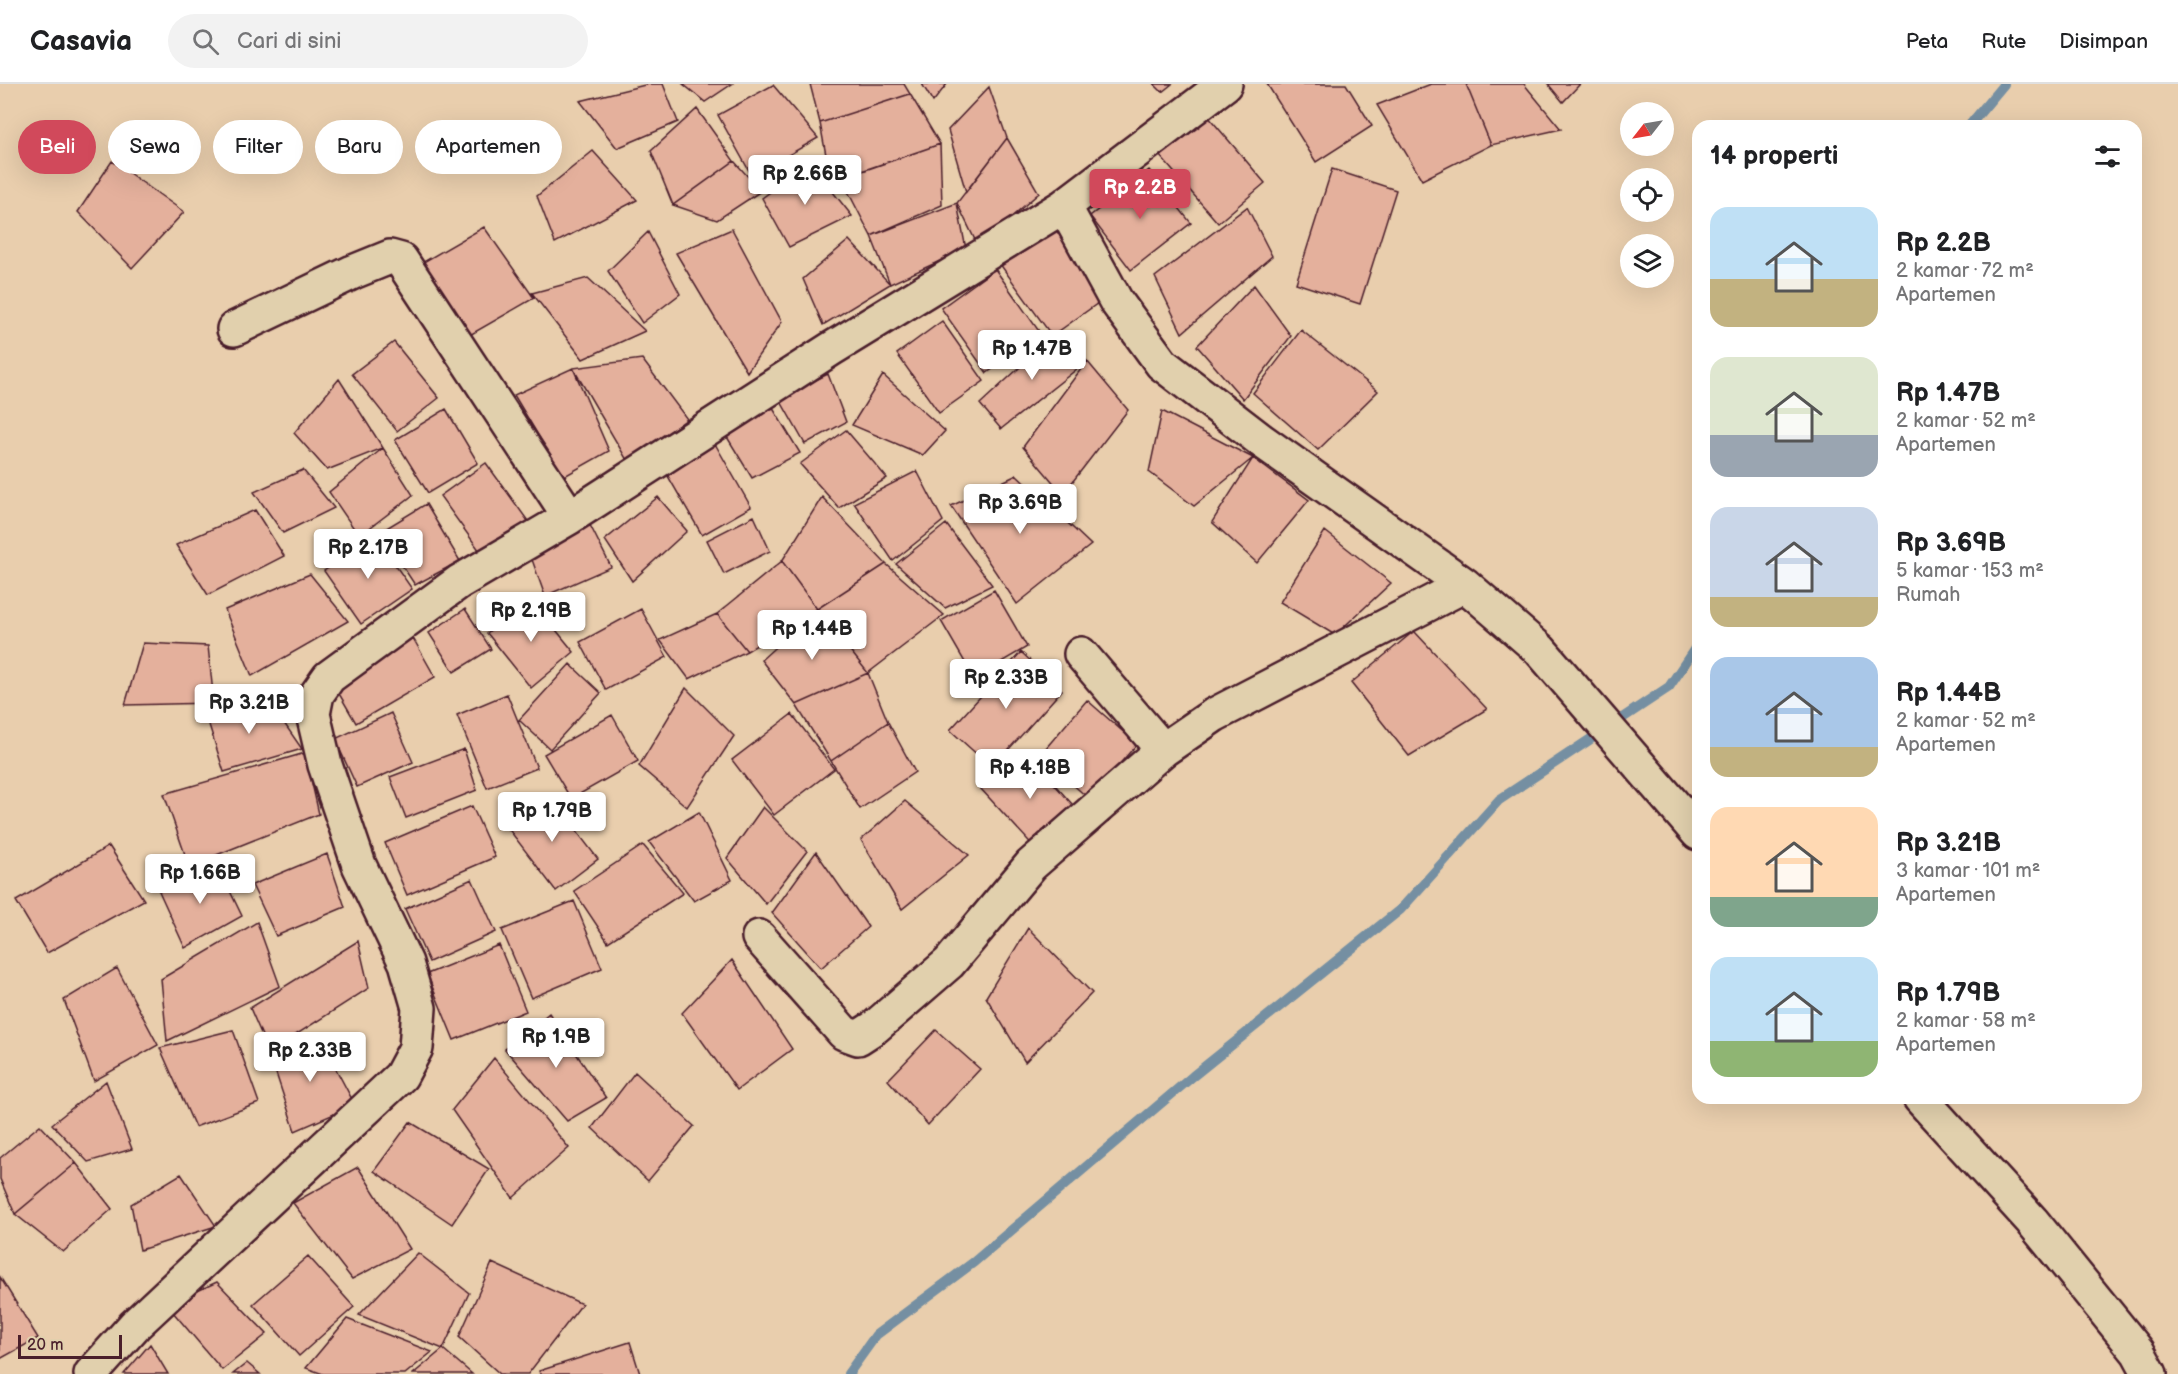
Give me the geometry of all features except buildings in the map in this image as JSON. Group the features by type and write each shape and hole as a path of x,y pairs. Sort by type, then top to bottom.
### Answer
{"street":[{"path":"91,1374 135,1325 401,1076 416,1048 419,1008 406,963 359,865 326,765 313,714 317,694 329,677 459,582 570,517 831,349 1064,206 1224,84"},
{"path":"1064,206 1116,301 1162,364 1262,441 1465,585 1540,650 1692,826"},
{"path":"234,329 353,272 390,257 401,260 570,517"},
{"path":"759,937 844,1033 858,1038 875,1027 949,963 1032,865 1163,750 1214,715 1465,585"},
{"path":"1081,654 1163,750"},
{"path":"1925,1104 2032,1221 2138,1352 2150,1374"}],"waterway":[{"path":"1974,120 2004,84"},
{"path":"848,1374 876,1335 974,1262 1193,1076 1401,909 1499,800 1669,687 1692,653"}]}
